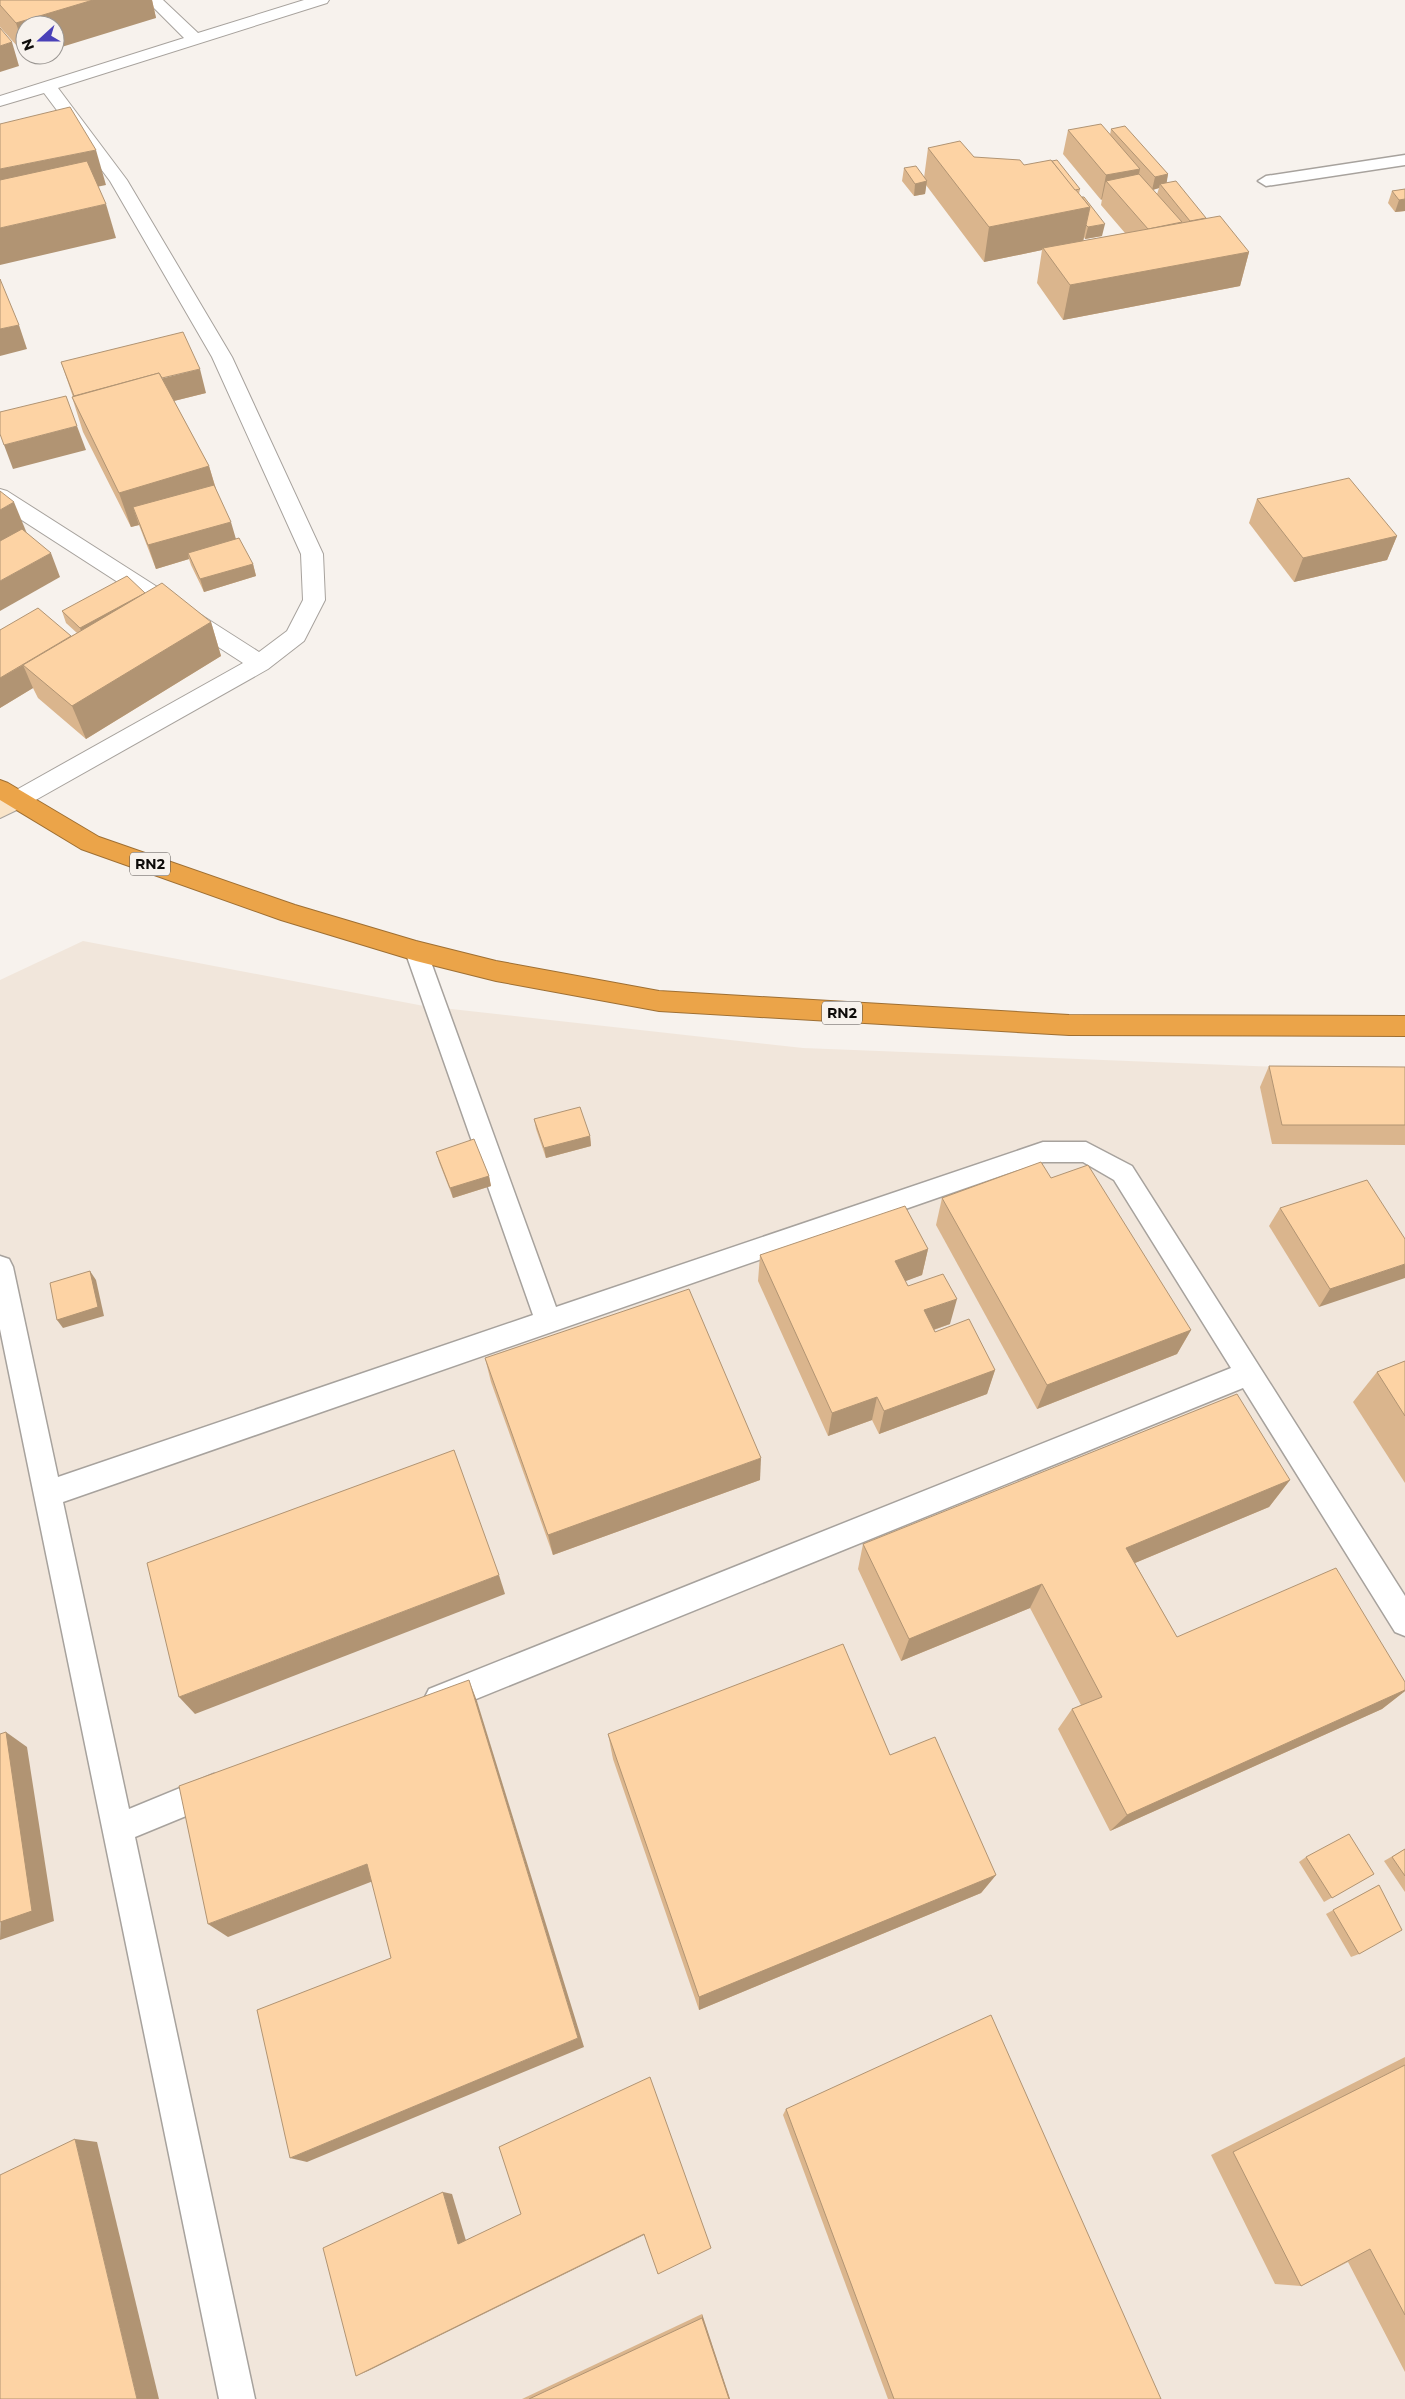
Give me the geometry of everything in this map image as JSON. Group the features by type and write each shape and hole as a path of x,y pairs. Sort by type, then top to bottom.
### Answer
{"highway":[{"name":"RN2","path":"6,800 90,843 290,913 416,951 496,971 659,1001 1069,1025 1405,1026"}],"street":[{"path":"154,0 195,40"},
{"path":"0,101 321,0"},
{"path":"6,800 217,690 260,663 296,636 314,600 312,554 222,357 118,180 48,87"},
{"path":"0,496 260,663"}],"lane":[{"path":"1266,181 1405,160"},
{"path":"416,951 548,1321"},
{"path":"47,1494 1025,1158 1044,1152 1086,1152 1123,1173 1405,1622"},
{"path":"0,1268 237,2399"},
{"path":"414,1709 1249,1373"},
{"path":"117,1828 238,1780"}],"shaded area":[{"path":"83,941 424,1006 803,1048 1405,1072 1405,2399 0,2399 0,980"}],"building":[{"path":"0,0 93,0 43,15 15,15 15,22 0,5"},
{"path":"0,28 12,42 0,46"},
{"path":"70,107 96,150 0,169 0,124"},
{"path":"1101,124 1140,169 1106,175 1068,130"},
{"path":"1125,126 1168,174 1155,177 1111,129"},
{"path":"960,141 974,157 1020,160 1024,165 1051,160 1090,207 989,227 928,148"},
{"path":"1057,160 1080,189 1075,190 1052,161"},
{"path":"87,161 106,204 0,228 0,180"},
{"path":"916,166 927,181 915,184 904,168"},
{"path":"1139,174 1182,222 1148,229 1106,181"},
{"path":"1176,181 1206,218 1190,221 1160,184"},
{"path":"1405,189 1405,199 1399,200 1392,191"},
{"path":"1082,197 1084,197 1105,224 1088,227 1086,225 1090,207"},
{"path":"1220,216 1249,252 1070,285 1043,248"},
{"path":"0,279 19,325 0,329"},
{"path":"183,332 200,369 162,378 159,373 74,396 61,362"},
{"path":"159,373 209,466 119,493 72,397"},
{"path":"66,396 77,426 4,445 0,434 0,412"},
{"path":"1349,478 1397,536 1303,558 1257,499"},
{"path":"214,485 231,522 148,545 133,507"},
{"path":"0,491 14,502 0,510"},
{"path":"22,529 51,553 0,581 0,541"},
{"path":"239,538 253,564 200,579 188,553"},
{"path":"127,576 145,593 80,628 62,611"},
{"path":"162,583 211,622 72,706 23,665"},
{"path":"38,608 71,636 0,678 0,630"},
{"path":"1269,1066 1405,1067 1405,1125 1282,1125"},
{"path":"580,1107 590,1136 544,1148 534,1119"},
{"path":"474,1139 489,1176 450,1188 436,1152"},
{"path":"1041,1162 1051,1178 1088,1165 1191,1330 1047,1385 942,1198"},
{"path":"1367,1180 1405,1239 1405,1264 1330,1289 1280,1208"},
{"path":"905,1206 928,1249 895,1261 908,1286 943,1274 957,1299 924,1310 935,1332 969,1319 995,1370 884,1411 877,1397 832,1413 760,1255"},
{"path":"90,1271 98,1307 57,1320 50,1283"},
{"path":"689,1289 761,1458 548,1535 485,1358"},
{"path":"1405,1361 1405,1416 1377,1372"},
{"path":"1237,1394 1290,1480 1126,1548 1177,1637 1336,1568 1405,1682 1405,1690 1127,1815 1072,1709 1102,1697 1042,1584 909,1639 863,1544"},
{"path":"454,1450 499,1575 179,1697 147,1563"},
{"path":"843,1644 890,1755 935,1737 996,1875 699,1997 608,1734"},
{"path":"469,1680 578,2038 290,2158 257,2010 391,1958 367,1864 208,1924 179,1786"},
{"path":"6,1732 32,1911 0,1922 0,1734"},
{"path":"1349,1834 1374,1874 1332,1898 1306,1857"},
{"path":"1405,1849 1405,1876 1392,1857"},
{"path":"1379,1885 1402,1930 1359,1954 1333,1910"},
{"path":"991,2015 1161,2399 894,2399 786,2109"},
{"path":"1405,2065 1405,2315 1370,2249 1301,2286 1233,2152"},
{"path":"650,2077 711,2248 658,2274 644,2234 356,2376 323,2248 443,2192 458,2244 521,2214 499,2147"},
{"path":"75,2139 137,2399 0,2399 0,2175"},
{"path":"702,2318 729,2399 529,2399"}]}
